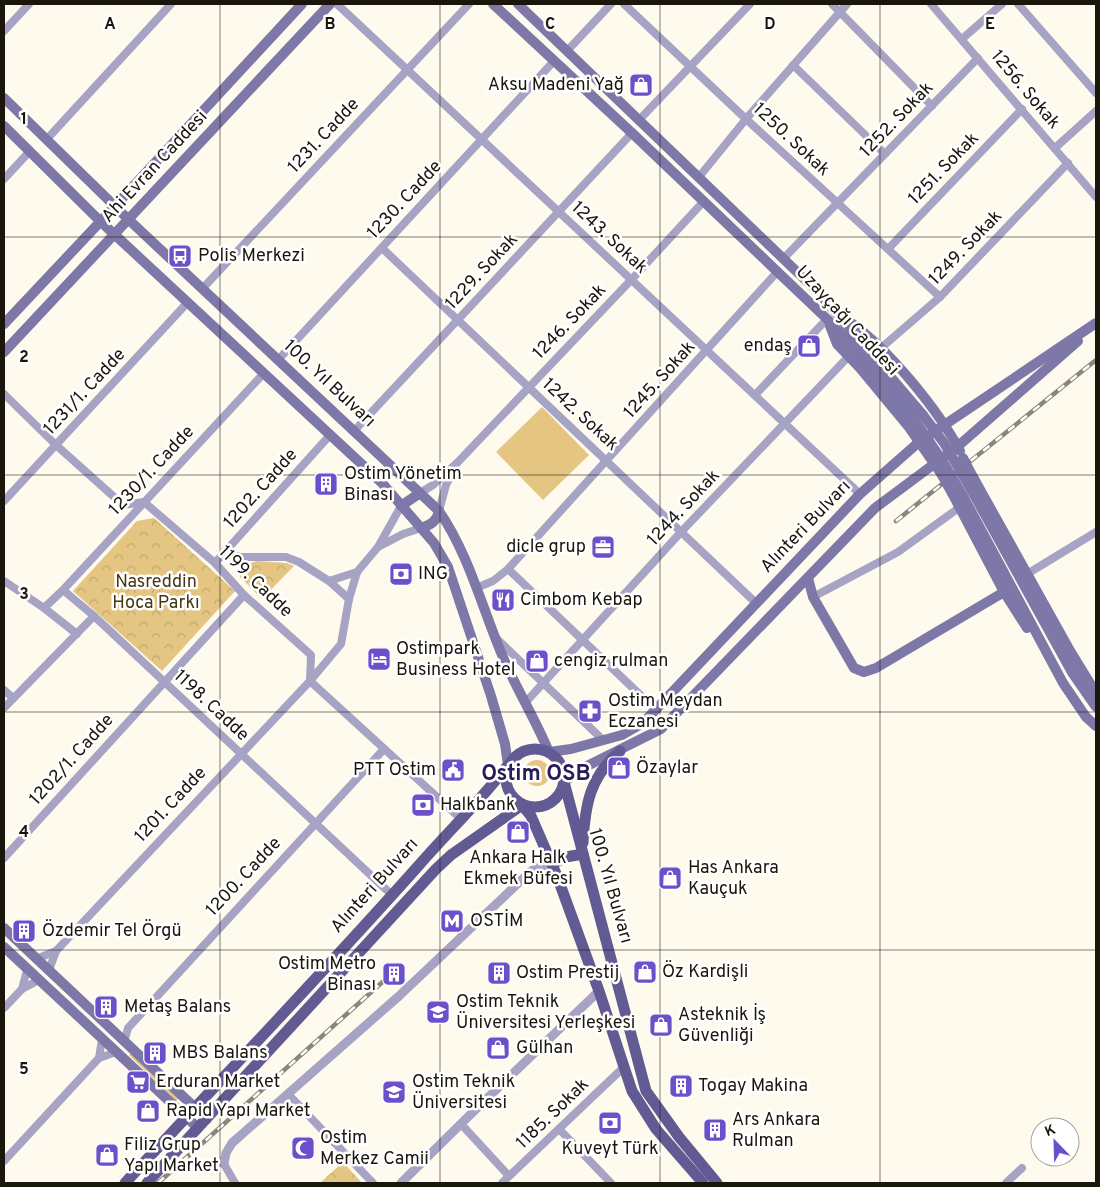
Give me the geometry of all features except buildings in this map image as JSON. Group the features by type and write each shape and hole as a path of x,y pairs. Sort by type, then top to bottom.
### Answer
{"main road":[{"name":"Ahi Evran Caddesi","path":"4,324 116,206 302,4"},
{"name":"Ahi Evran Caddesi","path":"4,352 330,4"},
{"name":"Uzayçağı Caddesi","path":"492,4 632,133 827,318 919,417"},
{"name":"Uzayçağı Caddesi","path":"518,4 699,177 837,313 919,417 942,460 1073,674 1096,707"},
{"name":"100. Yıl Bulvarı","path":"4,98 128,219 439,511 454,532 505,662 525,703 540,728 549,752"},
{"name":"100. Yıl Bulvarı","path":"4,126 100,221 382,484 434,543 448,567 491,696 505,744 508,765"},
{"path":"837,313 864,332 881,348 915,387 944,425 1069,649 1096,693"},
{"path":"827,318 838,344 860,368 942,474 963,494 960,507 1004,592 1053,665"},
{"name":"Alınteri Bulvarı","path":"549,752 622,735 643,723 860,494 919,442 1096,324"},
{"name":"Alınteri Bulvarı","path":"564,782 579,770 661,729 874,508 957,447 1096,324"},
{"path":"402,506 420,493"},
{"name":"Uzayçağı Caddesi","path":"963,494 1053,665 1086,717 1096,726"},
{"path":"421,528 433,523 438,518 439,511"},
{"path":"808,578 813,597 854,668 864,672 876,668 1004,592"},
{"path":"798,588 813,597"},
{"path":"522,805 534,808 550,803 562,790 564,773 561,764 549,752 540,749 530,749 513,757 505,775 506,785 510,794 531,816 552,864 599,991 632,1091 656,1128 703,1183"},
{"path":"552,864 566,857 583,854 584,823 588,797 597,778 608,762 620,751"},
{"name":"Alınteri Bulvarı","path":"125,1183 392,895 460,818 491,787 508,765"},
{"name":"100. Yıl Bulvarı","path":"564,782 602,919 646,1091 679,1137 717,1183"},
{"name":"Alınteri Bulvarı","path":"147,1183 436,869 451,855 522,805"},
{"path":"4,928 207,1119"},
{"path":"4,948 198,1128"},
{"name":"1201. Cadde","path":"27,970 36,959"},
{"name":"1201. Cadde","path":"39,980 49,970"},
{"path":"102,1039 112,1030"},
{"name":"1200. Cadde","path":"116,1052 124,1042"}],"street":[{"path":"4,31 29,4"},
{"path":"47,139 171,4"},
{"name":"1243. Sokak","path":"337,4 860,494"},
{"name":"1231. Cadde","path":"202,289 469,4"},
{"path":"567,51 611,4"},
{"name":"1250. Sokak","path":"624,4 940,297"},
{"path":"639,120 750,4"},
{"path":"832,4 932,106"},
{"path":"699,177 746,119 847,4"},
{"name":"1256. Sokak","path":"930,4 1096,197"},
{"path":"962,39 1002,4"},
{"path":"1018,4 1096,93"},
{"name":"1252. Sokak","path":"783,259 978,58"},
{"name":"1230. Cadde","path":"278,360 554,61"},
{"path":"794,65 885,154"},
{"name":"1251. Sokak","path":"888,249 1022,109"},
{"path":"1055,148 1096,111"},
{"name":"1229. Sokak","path":"354,431 632,133"},
{"path":"4,179 30,151"},
{"name":"1249. Sokak","path":"881,348 940,297 1068,163"},
{"name":"1246. Sokak","path":"420,493 433,486 457,463 704,201"},
{"name":"1242. Sokak","path":"382,248 756,604"},
{"name":"1245. Sokak","path":"476,588 493,581 508,569 778,271"},
{"name":"1231/1. Cadde","path":"4,501 188,302"},
{"path":"755,395 827,318"},
{"name":"1244. Sokak","path":"525,703 682,532 849,356"},
{"name":"1230/1. Cadde","path":"63,590 264,373"},
{"path":"4,394 56,445 122,505 144,502"},
{"name":"1202. Cadde","path":"214,563 330,435"},
{"name":"1246. Sokak","path":"439,511 446,485 457,463"},
{"name":"1199. Cadde","path":"144,502 214,563 244,595 311,655 310,681"},
{"path":"329,581 357,572 378,547 402,506"},
{"path":"813,597 898,552 960,507"},
{"path":"378,547 403,534 421,528"},
{"path":"1027,574 1096,532"},
{"path":"225,551 239,557 286,557 329,581 349,599"},
{"path":"508,569 656,710"},
{"name":"1201. Cadde","path":"49,970 56,951 310,681 341,644 349,599 357,572"},
{"path":"4,581 44,608 76,634"},
{"path":"44,608 63,590"},
{"name":"1198. Cadde","path":"63,590 94,616 392,895"},
{"path":"163,682 244,595"},
{"path":"4,708 94,616"},
{"path":"495,637 602,739"},
{"path":"310,681 460,818"},
{"name":"1202/1. Cadde","path":"4,858 163,682"},
{"path":"4,690 13,698"},
{"name":"1200. Cadde","path":"124,1042 128,1028 384,749"},
{"path":"235,1183 224,1164 226,1153 232,1143 399,996 530,872 536,868 552,864"},
{"name":"1201. Cadde","path":"36,959 56,951"},
{"name":"1201. Cadde","path":"22,989 27,970"},
{"name":"1201. Cadde","path":"4,1008 22,989 39,980"},
{"path":"401,1183 599,991"},
{"path":"112,1030 128,1028"},
{"path":"99,1058 102,1039"},
{"path":"4,1161 99,1058 116,1052"},
{"name":"1185. Sokak","path":"502,1183 625,1066"},
{"path":"288,1094 373,1183"},
{"path":"461,1124 510,1176"},
{"path":"559,1129 611,1183"},
{"path":"1006,1183 1022,1168"}],"green space":[{"path":"542,407 589,455 543,500 496,452"},
{"name":"Nasreddin Hoca Parkı","path":"154,518 235,591 162,671 73,591 137,521"},
{"path":"257,561 287,563 294,566 262,599 240,577 245,566"},
{"path":"537,760 546,764 550,773 546,782 537,786 528,782 524,773 528,764"},
{"path":"132,1053 179,1098 176,1101 129,1055"},
{"path":"343,1162 362,1183 320,1183"}],"railway":[{"path":"896,521 1096,360"},
{"path":"158,1183 387,978"}],"place":[{"name":"Aksu Madeni Yağ","path":"641,85"},
{"name":"Polis Merkezi","path":"180,256"},
{"name":"endaş","path":"809,346"},
{"name":"Ostim Yönetim Binası","path":"326,484"},
{"name":"dicle grup","path":"603,547"},
{"name":"ING","path":"401,574"},
{"name":"Cimbom Kebap","path":"503,600"},
{"name":"Ostimpark Business Hotel","path":"379,659"},
{"name":"cengiz rulman","path":"537,661"},
{"name":"Ostim Meydan Eczanesi","path":"590,711"},
{"name":"Özaylar","path":"619,768"},
{"name":"PTT Ostim","path":"453,770"},
{"name":"Halkbank","path":"423,805"},
{"name":"Ankara Halk Ekmek Büfesi","path":"518,832"},
{"name":"Has Ankara Kauçuk","path":"670,878"},
{"name":"OSTİM","path":"452,921"},
{"name":"Özdemir Tel Örgü","path":"24,931"},
{"name":"Öz Kardişli","path":"645,972"},
{"name":"Ostim Prestij","path":"499,973"},
{"name":"Ostim Metro Binası","path":"394,974"},
{"name":"Metaş Balans","path":"106,1007"},
{"name":"Ostim Teknik Üniversitesi Yerleşkesi","path":"438,1012"},
{"name":"Asteknik İş Güvenliği","path":"661,1025"},
{"name":"Gülhan","path":"498,1048"},
{"name":"MBS Balans","path":"155,1053"},
{"name":"Erduran Market","path":"138,1082"},
{"name":"Togay Makina","path":"681,1086"},
{"name":"Ostim Teknik Üniversitesi","path":"394,1092"},
{"name":"Rapid Yapı Market","path":"148,1111"},
{"name":"Kuveyt Türk","path":"610,1123"},
{"name":"Ars Ankara Rulman","path":"715,1130"},
{"name":"Ostim Merkez Camii","path":"303,1148"},
{"name":"Filiz Grup Yapı Market","path":"107,1155"}],"district":[{"name":"Ostim OSB","path":"536,774"}]}
